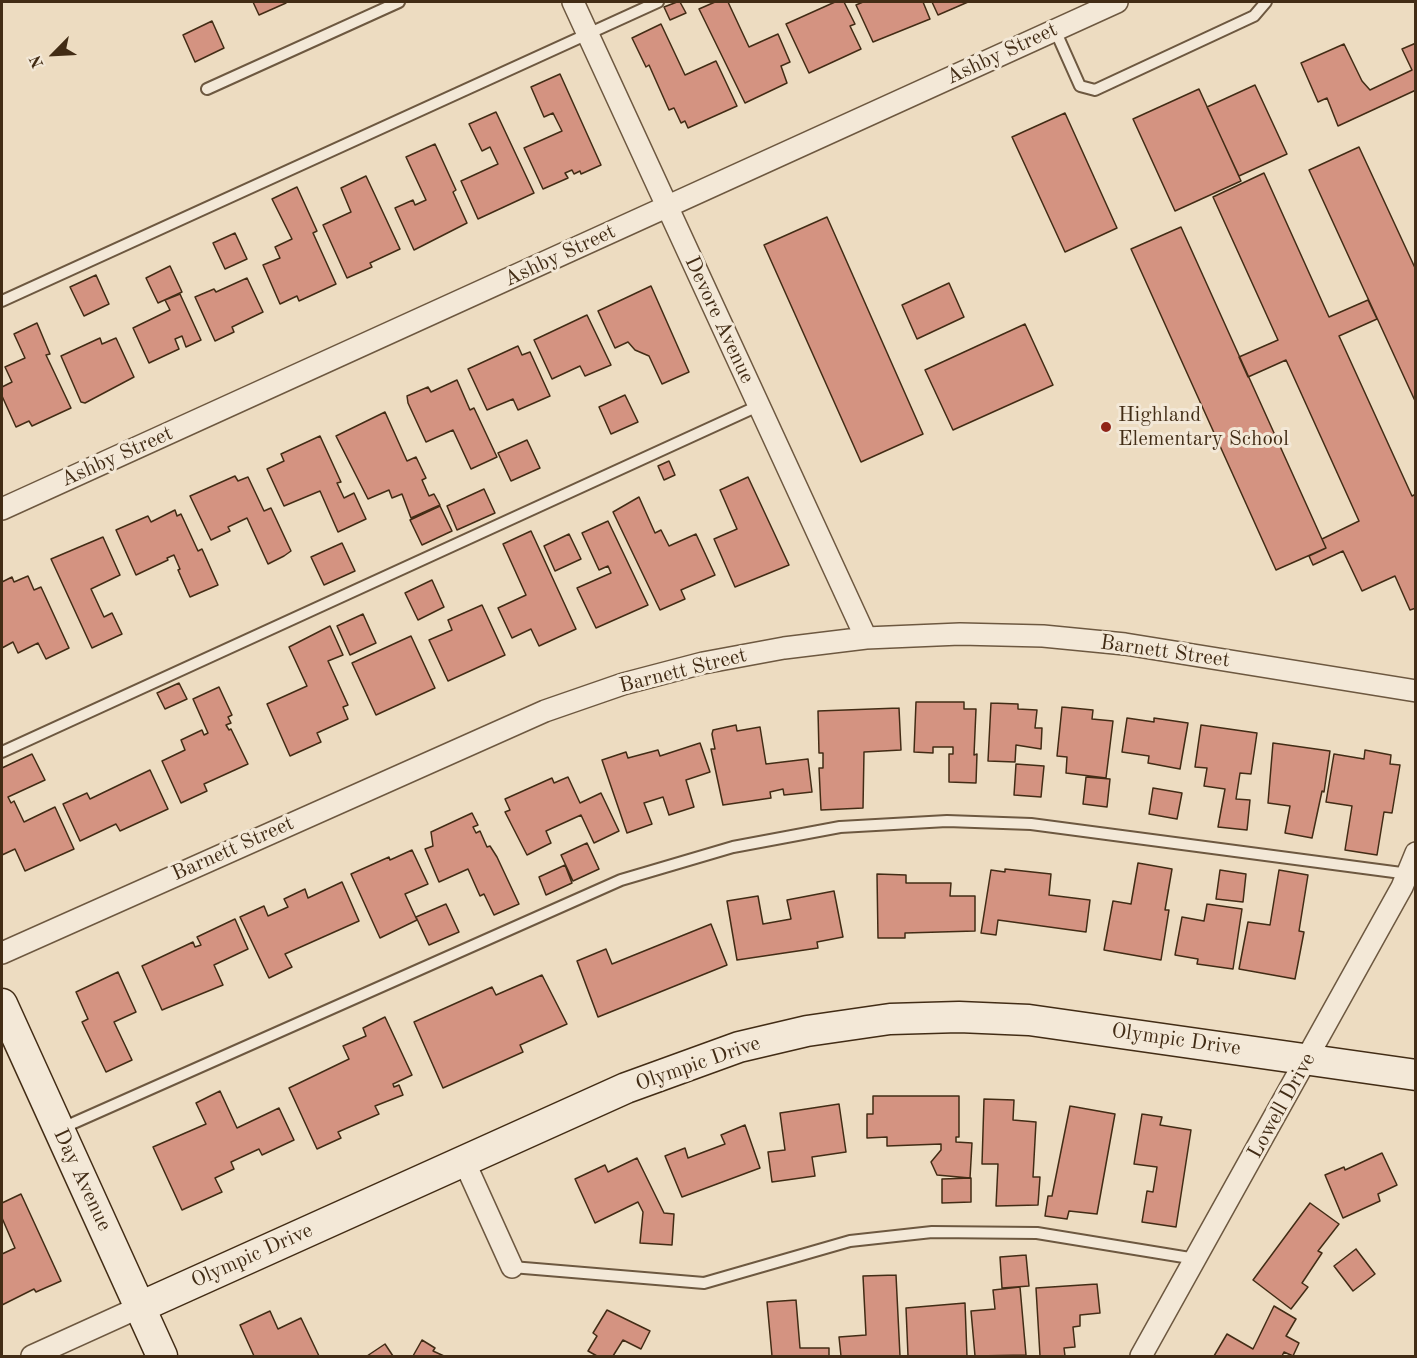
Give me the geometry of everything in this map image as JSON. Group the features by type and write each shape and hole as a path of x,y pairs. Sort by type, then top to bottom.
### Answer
{"street":[{"name":"Devore Avenue","path":"573,2 866,638"},
{"name":"Ashby Street","path":"2,509 1117,2"},
{"name":"Barnett Street","path":"2,953 545,711 624,684 703,663 784,648 866,638 960,634 1043,636 1125,645 1416,691"},
{"name":"Lowell Drive","path":"1141,1356 1411,874 1416,853"},
{"name":"Day Avenue","path":"2,1004 162,1356"},
{"name":"Olympic Drive","path":"32,1356 626,1088 683,1065 739,1047 807,1031 890,1019 959,1017 1029,1020 1416,1076"},
{"path":"464,1161 512,1267"}],"lane":[{"path":"207,89 399,2"},
{"path":"2,301 658,2"},
{"path":"1055,30 1080,86 1088,90 1095,90 1254,16 1266,2"},
{"path":"2,752 758,406"},
{"path":"59,1129 621,880 733,847 840,827 947,821 1031,824 1411,874"},
{"path":"512,1267 704,1283 850,1241 932,1232 1037,1233 1196,1259"}],"building":[{"path":"253,2 285,2 286,3 259,15"},
{"path":"680,2 686,13 670,20 664,7"},
{"path":"715,2 728,2 749,47 778,34 790,62 781,66 787,83 745,103 699,9"},
{"path":"835,2 844,2 855,24 850,26 861,49 809,73 786,24"},
{"path":"863,2 923,2 930,19 873,42 856,5"},
{"path":"932,2 968,2 938,15"},
{"path":"212,21 224,48 195,62 183,35"},
{"path":"661,24 685,75 716,61 737,106 688,128 685,121 681,123 674,108 669,110 649,65 646,67 632,38"},
{"path":"1416,43 1416,90 1338,126 1327,98 1318,102 1301,63 1344,44 1362,81 1370,90 1412,70 1402,49"},
{"path":"560,74 601,165 581,174 580,171 574,174 572,170 565,173 568,178 543,189 524,148 562,131 553,113 544,117 531,87"},
{"path":"1255,85 1287,154 1239,176 1207,107"},
{"path":"1199,89 1241,181 1175,211 1133,119"},
{"path":"496,112 534,193 478,219 461,181 498,164 490,147 482,151 469,124"},
{"path":"1065,113 1117,228 1065,252 1012,137"},
{"path":"435,144 456,190 453,192 467,223 414,250 395,208 413,200 415,205 426,200 406,157"},
{"path":"1359,147 1416,270 1416,403 1309,170"},
{"path":"1264,173 1329,317 1368,300 1377,319 1339,336 1412,496 1416,494 1416,608 1410,610 1395,576 1362,591 1343,551 1313,565 1309,556 1326,548 1322,539 1359,521 1286,360 1248,377 1239,357 1278,340 1213,197"},
{"path":"366,176 400,249 370,263 372,267 347,278 323,225 351,212 341,188"},
{"path":"297,187 317,231 313,233 336,284 299,301 297,296 280,304 263,265 280,258 275,247 292,239 272,199"},
{"path":"827,217 923,434 861,462 764,245"},
{"path":"1181,227 1326,548 1276,570 1131,249"},
{"path":"235,233 247,259 225,269 213,243"},
{"path":"170,266 182,292 158,303 146,278"},
{"path":"96,275 109,304 84,316 70,287"},
{"path":"247,278 263,312 232,327 234,332 215,341 195,297 214,289 216,292"},
{"path":"949,283 964,317 917,339 902,305"},
{"path":"651,286 689,372 662,384 649,356 635,350 628,342 615,348 598,311"},
{"path":"180,294 201,340 186,347 182,336 175,339 179,349 149,363 133,328 170,310 165,300"},
{"path":"587,315 611,365 585,376 580,366 552,379 534,340"},
{"path":"37,323 50,354 46,355 71,408 32,426 29,421 16,427 2,396 2,387 12,382 5,367 25,358 14,334"},
{"path":"1025,324 1053,385 953,430 925,370"},
{"path":"100,338 102,344 116,338 134,377 85,403 81,402 61,356"},
{"path":"518,346 522,355 530,352 550,396 518,410 513,399 487,410 468,369"},
{"path":"457,380 470,410 474,408 497,457 471,469 453,430 426,442 408,403 407,396 428,387 431,392"},
{"path":"625,395 638,422 611,434 599,407"},
{"path":"385,412 407,461 416,457 426,478 422,480 429,496 434,494 440,505 411,518 402,494 392,498 389,490 368,499 336,436"},
{"path":"320,436 341,482 337,483 344,498 354,493 366,519 338,532 320,491 284,506 267,469 284,461 281,454"},
{"path":"527,440 540,468 511,481 498,453"},
{"path":"669,461 675,475 664,480 658,466"},
{"path":"235,476 238,481 248,477 264,511 271,508 291,551 268,564 247,518 228,527 230,531 211,540 190,496"},
{"path":"748,477 789,565 735,587 714,539 737,529 720,490"},
{"path":"484,489 495,513 457,530 447,506"},
{"path":"639,497 655,533 661,530 669,546 696,534 715,575 681,590 685,599 660,610 613,512"},
{"path":"440,506 452,531 422,545 410,520"},
{"path":"175,510 177,516 181,514 198,551 202,549 218,585 190,597 174,555 136,575 116,530 148,516 151,522"},
{"path":"608,521 648,605 596,628 577,588 611,573 608,566 599,570 582,533"},
{"path":"531,531 576,629 539,646 531,629 512,638 498,608 526,595 503,544"},
{"path":"569,534 581,559 555,571 544,546"},
{"path":"103,537 120,575 91,589 104,617 112,613 122,634 92,648 51,559"},
{"path":"342,543 355,571 324,585 311,557"},
{"path":"28,576 34,590 41,587 69,648 46,659 38,643 18,653 13,642 2,648 2,582 12,577 14,582"},
{"path":"432,580 444,607 418,620 405,593"},
{"path":"482,605 505,655 448,681 429,640 452,630 448,620"},
{"path":"363,614 376,643 350,655 337,626"},
{"path":"330,626 343,655 328,661 348,705 343,707 348,719 317,733 321,742 290,756 267,704 307,686 289,647"},
{"path":"411,636 435,688 376,715 352,663"},
{"path":"179,683 187,699 165,709 157,693"},
{"path":"219,687 232,715 228,717 231,723 226,725 229,730 231,729 248,764 204,784 207,791 181,803 162,761 185,750 181,740 202,730 204,735 208,733 193,699"},
{"path":"916,702 964,702 964,709 976,709 974,755 977,754 976,783 949,782 949,754 953,754 953,747 933,747 933,753 914,752"},
{"path":"991,703 1018,704 1018,709 1037,710 1035,728 1042,728 1041,749 1016,745 1015,762 988,761"},
{"path":"1062,707 1093,710 1092,719 1113,721 1106,778 1066,773 1067,757 1057,756"},
{"path":"899,708 901,750 864,752 863,808 821,810 819,768 823,768 823,753 819,753 818,711"},
{"path":"1127,718 1154,722 1154,718 1188,723 1180,769 1148,763 1149,756 1122,752"},
{"path":"736,725 737,731 760,727 766,764 808,759 812,792 784,795 783,789 770,792 771,798 723,805 711,749 715,749 712,734 713,730"},
{"path":"1201,725 1257,733 1251,774 1240,773 1236,799 1250,800 1247,830 1218,827 1225,789 1204,786 1207,768 1195,767"},
{"path":"700,743 710,772 686,780 694,807 669,815 663,797 644,803 652,824 627,833 602,760 626,752 628,758 658,750 660,756"},
{"path":"1273,743 1330,751 1324,792 1322,791 1312,838 1285,833 1290,806 1268,803"},
{"path":"1365,750 1391,755 1390,764 1400,765 1392,813 1384,812 1377,855 1345,850 1352,806 1326,802 1334,754 1364,759"},
{"path":"32,754 45,780 8,797 11,803 14,801 24,822 55,807 74,849 25,871 15,849 2,855 2,768"},
{"path":"1016,764 1044,766 1041,797 1014,795"},
{"path":"150,770 168,809 120,831 116,824 80,841 63,804 87,793 90,799"},
{"path":"568,777 580,803 601,793 619,831 594,843 581,815 546,831 551,843 527,855 505,812 510,810 505,799 552,778 554,783"},
{"path":"1086,777 1110,779 1107,807 1083,804"},
{"path":"1153,788 1182,793 1177,819 1149,814"},
{"path":"472,813 478,825 473,827 476,833 480,831 487,847 490,846 497,857 519,904 494,915 484,894 480,896 468,869 439,882 425,849 433,846 431,832"},
{"path":"587,843 599,869 573,881 561,855"},
{"path":"412,850 428,884 405,894 417,920 380,938 351,874 389,857 390,860"},
{"path":"1138,863 1172,869 1165,910 1169,910 1161,960 1104,950 1113,901 1131,904"},
{"path":"565,865 572,883 546,895 539,877"},
{"path":"1005,869 1051,874 1049,895 1090,900 1086,932 998,920 996,935 981,933 991,870 1005,872"},
{"path":"1220,870 1246,874 1243,902 1216,899"},
{"path":"1279,870 1308,875 1299,931 1304,932 1295,979 1239,969 1248,922 1270,925"},
{"path":"877,874 906,875 906,883 951,883 950,896 975,896 975,931 905,933 905,938 878,938"},
{"path":"342,882 359,921 285,954 292,967 269,978 240,917 264,906 268,916 288,907 284,899 305,889 308,898"},
{"path":"834,891 843,937 817,942 818,948 737,960 727,901 758,896 763,924 791,919 787,900"},
{"path":"446,904 459,932 429,945 416,917"},
{"path":"1207,904 1242,909 1233,969 1197,964 1198,959 1175,955 1182,917 1204,921"},
{"path":"235,919 248,949 214,965 223,985 162,1010 142,966 193,942 195,947 201,945 197,937"},
{"path":"711,924 727,965 598,1017 577,961 606,949 612,964"},
{"path":"118,972 136,1012 114,1022 132,1060 106,1072 82,1022 88,1019 76,992"},
{"path":"542,975 567,1024 520,1045 523,1052 443,1088 414,1022 492,987 496,995"},
{"path":"385,1017 412,1075 393,1084 394,1087 399,1085 403,1095 375,1106 379,1114 338,1132 341,1138 317,1149 289,1088 349,1059 343,1046 366,1036 363,1028"},
{"path":"220,1091 237,1128 279,1108 294,1140 262,1155 259,1149 231,1162 234,1169 215,1178 222,1192 182,1210 153,1147 206,1124 196,1103"},
{"path":"873,1096 959,1096 959,1137 956,1137 956,1142 972,1143 970,1178 937,1175 931,1162 941,1150 941,1144 887,1146 887,1137 867,1138 867,1114 873,1114"},
{"path":"984,1099 1014,1100 1013,1120 1036,1122 1033,1177 1040,1177 1038,1205 996,1206 998,1164 982,1164"},
{"path":"839,1104 846,1152 812,1157 815,1176 772,1182 768,1152 785,1150 780,1113"},
{"path":"1070,1106 1115,1114 1097,1214 1069,1211 1067,1219 1045,1216 1048,1196 1052,1196"},
{"path":"1142,1114 1162,1117 1160,1125 1191,1130 1176,1227 1142,1222 1147,1191 1153,1192 1157,1167 1134,1164"},
{"path":"745,1125 760,1168 682,1197 665,1156 685,1148 688,1158 725,1144 721,1135"},
{"path":"1382,1153 1397,1185 1378,1194 1380,1201 1343,1218 1325,1175 1344,1167 1345,1170"},
{"path":"637,1158 664,1213 674,1214 672,1245 640,1243 643,1212 638,1202 595,1223 575,1179 605,1165 608,1172"},
{"path":"971,1178 971,1202 942,1203 942,1179"},
{"path":"21,1194 61,1281 36,1292 34,1289 2,1305 2,1254 15,1248 2,1218 2,1203"},
{"path":"1310,1203 1339,1224 1318,1251 1322,1253 1302,1283 1308,1287 1291,1309 1253,1280"},
{"path":"1356,1249 1375,1274 1353,1291 1334,1266"},
{"path":"1026,1255 1029,1286 1002,1288 1000,1257"},
{"path":"896,1275 900,1356 841,1356 839,1337 866,1335 863,1276"},
{"path":"1097,1284 1100,1313 1080,1315 1080,1326 1073,1327 1075,1347 1064,1348 1065,1356 1040,1356 1036,1288"},
{"path":"1020,1287 1026,1355 975,1356 971,1311 995,1309 993,1290"},
{"path":"796,1300 800,1348 829,1348 829,1356 772,1356 767,1302"},
{"path":"965,1303 967,1356 908,1356 906,1308"},
{"path":"1274,1306 1296,1319 1286,1336 1299,1343 1293,1356 1284,1352 1282,1356 1214,1356 1227,1334 1253,1349"},
{"path":"607,1310 650,1331 641,1349 623,1340 613,1356 597,1356 588,1351 597,1336 593,1333"},
{"path":"270,1311 278,1329 301,1318 319,1356 254,1356 240,1325"},
{"path":"422,1340 435,1348 433,1351 444,1356 413,1356"},
{"path":"385,1344 393,1356 367,1356"}],"place":[{"name":"Highland Elementary School","path":"1106,427"}]}
